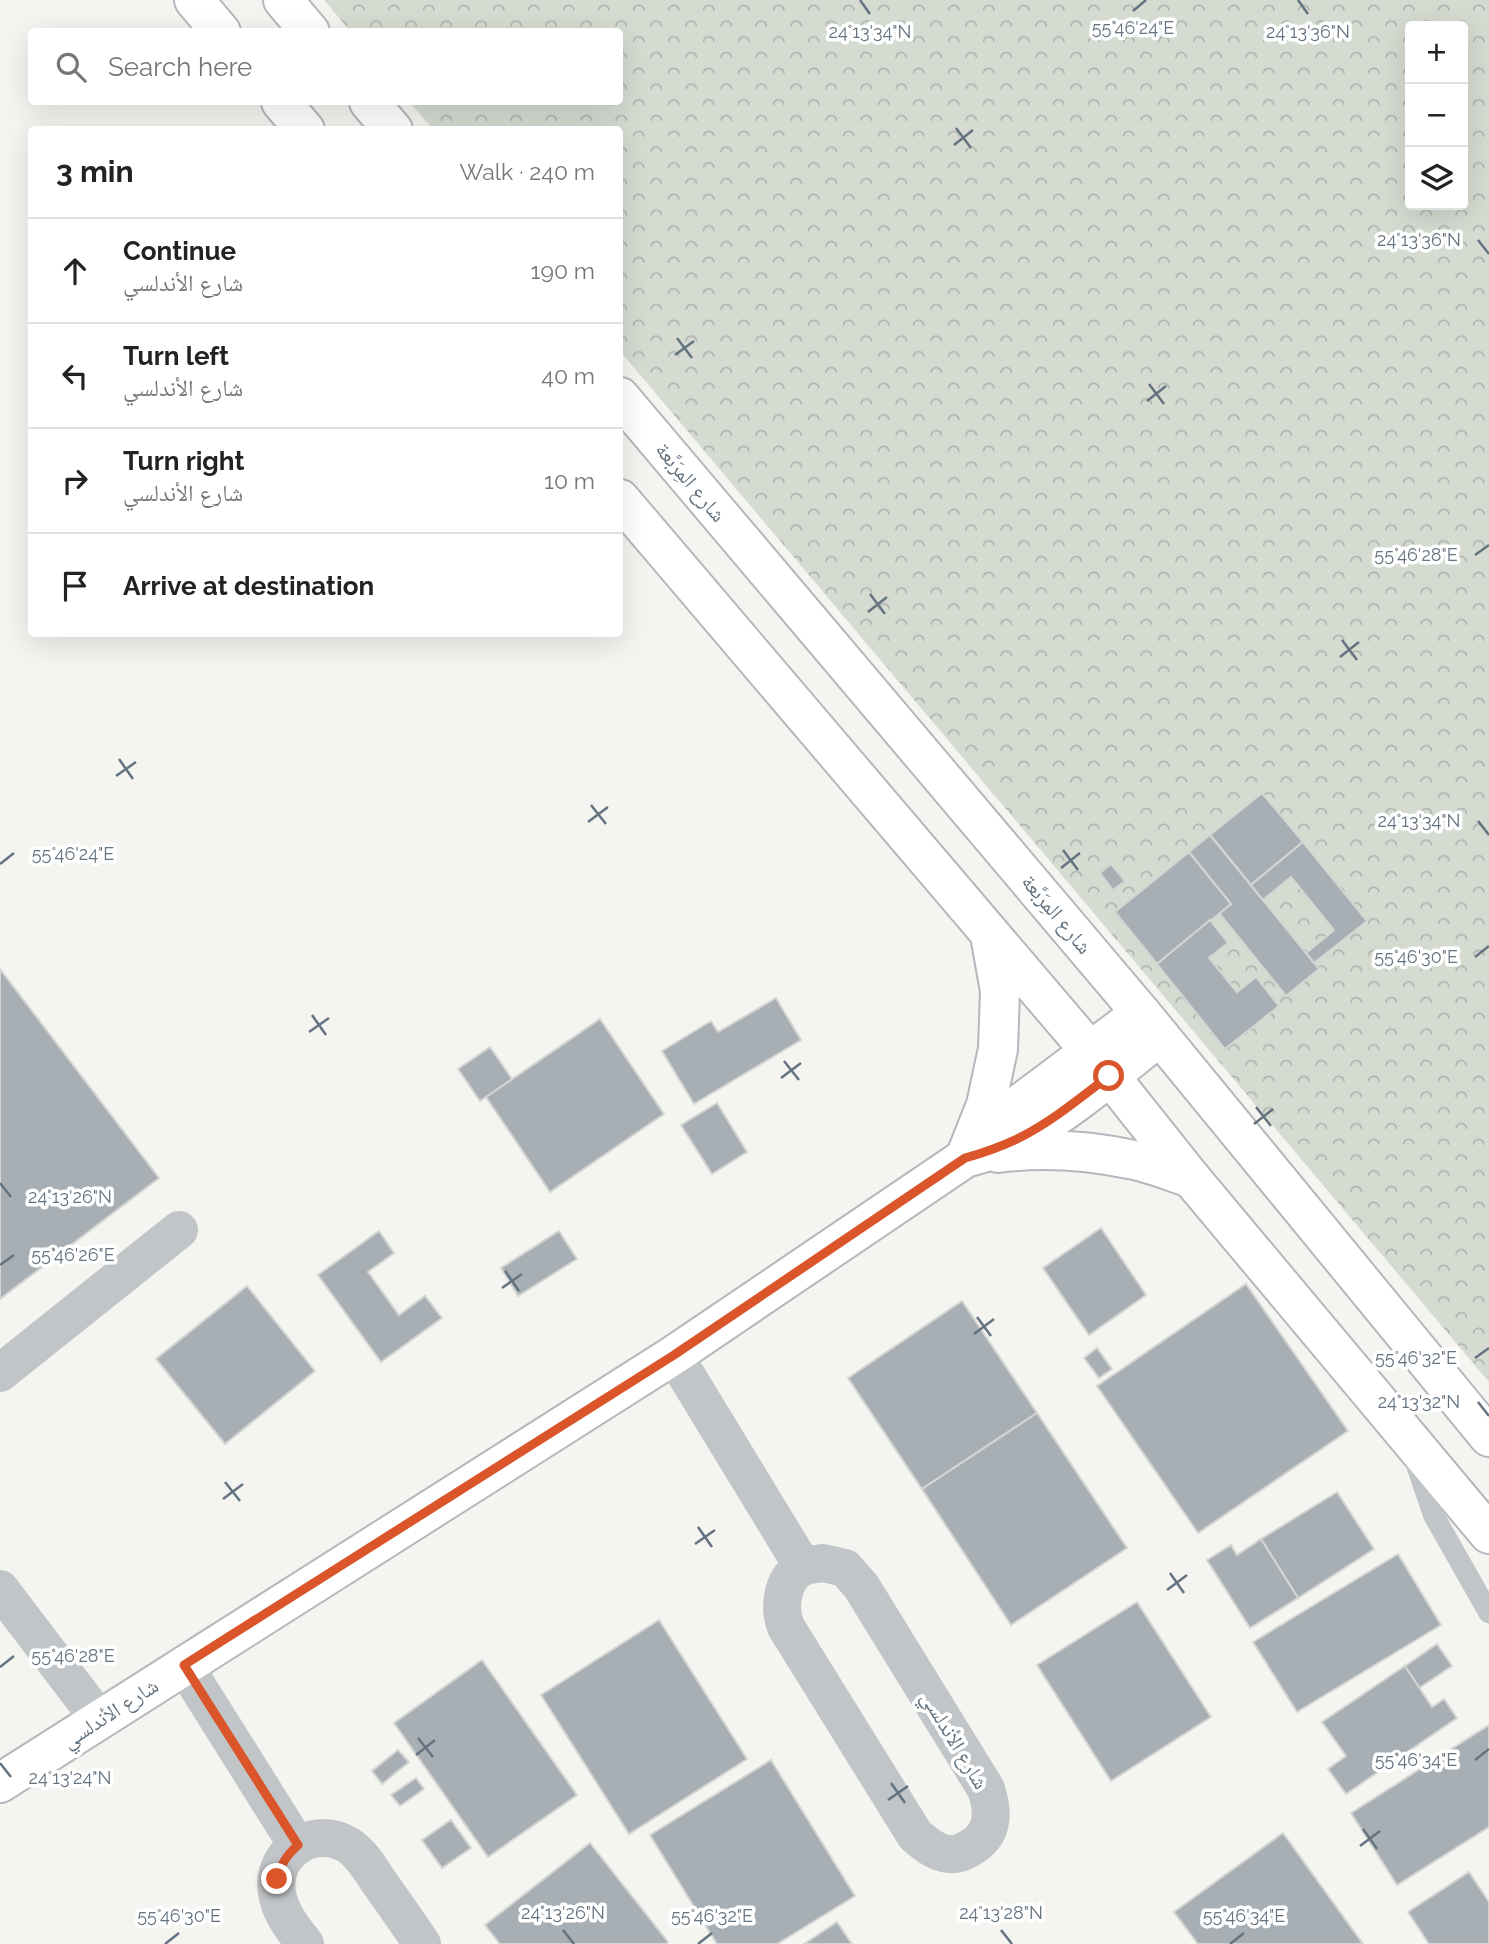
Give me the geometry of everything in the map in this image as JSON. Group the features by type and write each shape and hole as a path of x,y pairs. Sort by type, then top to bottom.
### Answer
{"street":[{"path":"194,0 218,28"},
{"path":"283,0 307,28"},
{"path":"284,105 302,126"},
{"path":"372,105 390,126"},
{"name":"شارع المِرَبَّعة","path":"623,401 1151,1025 1489,1437"},
{"path":"623,503 990,934 1489,1534"},
{"path":"990,934 1000,991 998,1049 986,1105 965,1158 1021,1150 1079,1151 1136,1160 1191,1178"},
{"name":"شارع الأندلسي","path":"0,1783 674,1355 965,1158 1019,1139 1073,1103 1099,1064 1151,1025"},
{"path":"0,1373 179,1230"},
{"path":"674,1355 803,1567"},
{"name":"شارع الأندلسي","path":"833,1564 845,1568 861,1586 986,1789 991,1805 990,1820 986,1835 974,1846 961,1853 947,1854 929,1847 915,1835 786,1627 782,1617 783,1595 788,1583 803,1567 833,1564"},
{"path":"0,1589 99,1719"},
{"path":"184,1665 298,1845"},
{"path":"304,1944 285,1916 277,1896 277,1879 288,1854 298,1845 320,1837 333,1838 351,1847 422,1944"}],"lane":[{"path":"1407,1436 1434,1516 1489,1613"}],"green space":[{"path":"324,0 1489,0 1489,1382 623,355 623,126 430,126 412,105 623,105 623,28 347,28"}],"building":[{"path":"1262,793 1303,842 1251,885 1210,835"},
{"path":"1210,835 1319,969 1286,996 1219,913 1231,904 1189,852"},
{"path":"1303,842 1367,921 1314,963 1306,953 1334,930 1291,877 1263,900 1251,885"},
{"path":"1189,852 1231,904 1157,964 1115,912"},
{"path":"1111,864 1125,881 1113,890 1100,873"},
{"path":"1210,920 1228,943 1209,958 1237,992 1256,977 1279,1006 1225,1049 1157,964"},
{"path":"0,969 159,1178 0,1299"},
{"path":"776,998 801,1040 694,1104 662,1051 711,1021 718,1032"},
{"path":"600,1019 664,1114 550,1192 486,1097"},
{"path":"490,1047 512,1079 480,1101 458,1069"},
{"path":"717,1103 747,1152 712,1174 681,1125"},
{"path":"1101,1228 1146,1295 1089,1335 1043,1268"},
{"path":"379,1231 394,1253 368,1272 399,1315 425,1296 442,1318 381,1362 318,1275"},
{"path":"559,1231 577,1259 518,1296 501,1268"},
{"path":"1246,1284 1348,1431 1198,1533 1097,1386"},
{"path":"247,1286 315,1371 225,1444 156,1359"},
{"path":"962,1301 1037,1413 922,1489 848,1378"},
{"path":"1097,1348 1112,1369 1099,1378 1084,1358"},
{"path":"1037,1413 1127,1548 1011,1625 922,1489"},
{"path":"1337,1492 1374,1549 1298,1598 1261,1539"},
{"path":"1261,1539 1298,1598 1250,1628 1207,1560 1231,1545 1237,1555"},
{"path":"1398,1554 1441,1625 1297,1712 1253,1642"},
{"path":"1137,1602 1211,1717 1111,1781 1037,1665"},
{"path":"659,1620 747,1759 629,1834 541,1695"},
{"path":"1437,1644 1452,1666 1419,1688 1405,1666"},
{"path":"482,1660 577,1795 488,1857 394,1723"},
{"path":"1405,1666 1432,1707 1444,1699 1457,1718 1346,1794 1328,1769 1346,1756 1322,1722"},
{"path":"1489,1725 1489,1827 1397,1885 1351,1813"},
{"path":"398,1750 409,1762 382,1784 372,1771"},
{"path":"771,1760 855,1896 777,1944 717,1944 650,1835"},
{"path":"416,1778 424,1789 400,1806 391,1795"},
{"path":"451,1820 471,1848 442,1868 422,1840"},
{"path":"1283,1833 1363,1944 1198,1944 1174,1912"},
{"path":"590,1843 668,1942 500,1944 485,1925"},
{"path":"1469,1872 1489,1902 1489,1944 1429,1944 1408,1912"},
{"path":"837,1922 852,1944 804,1944"}],"route":[{"path":"277,1879 281,1865 298,1845 184,1665 674,1355 965,1158 1019,1139 1109,1076"}]}
